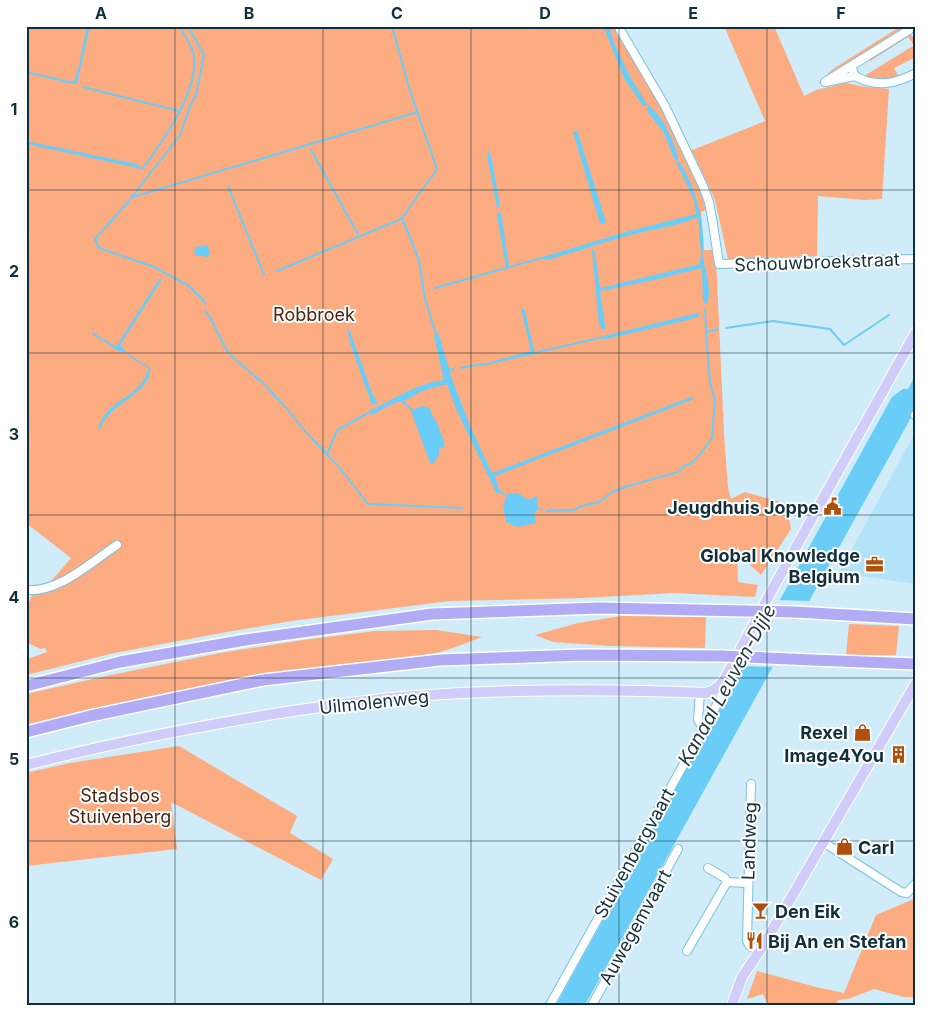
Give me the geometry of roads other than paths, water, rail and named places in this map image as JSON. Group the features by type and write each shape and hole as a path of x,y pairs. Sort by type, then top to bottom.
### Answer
{"highway":[{"path":"26,686 120,662 245,640 432,614 598,608 746,611 916,619"},
{"path":"26,732 90,716 264,680 440,660 583,655 722,656 914,664"}],"main road":[{"name":"Stuivenbergvaart","path":"723,682 772,590 916,332"},
{"name":"Uilmolenweg","path":"26,765 196,728 344,704 413,696 513,690 569,689 700,692 714,690 723,682"},
{"path":"732,1005 742,977 760,952 916,683"}],"street":[{"name":"Schouwbroekstraat","path":"618,26 665,106 703,186 712,216 719,264 916,259"},
{"path":"916,37 907,28 825,82 854,76 867,83 886,83 901,81 916,73"},
{"path":"851,66 854,76"},
{"path":"26,590 38,591 53,587 117,545"},
{"name":"Stuivenbergvaart","path":"550,1005 726,688 723,682"},
{"path":"700,692 698,720 703,728"},
{"name":"Landweg","path":"751,784 747,941 750,946 760,952"},
{"path":"823,842 901,892 907,893 916,883"},
{"name":"Auwegemvaart","path":"592,1005 678,849"},
{"path":"708,868 725,878 726,882"},
{"path":"726,882 748,883"},
{"path":"687,951 726,882"}],"water":[{"path":"87,26 90,26 77,84 26,73 26,71 74,82"},
{"path":"603,26 609,26 623,62 647,104 646,106 643,106 625,80"},
{"path":"649,105 667,129 676,149 678,160 674,159 664,133 647,111"},
{"path":"577,130 606,222 604,224 600,223 573,132"},
{"path":"26,141 137,164 139,166 137,168 26,144"},
{"path":"489,150 500,206 498,208 487,155"},
{"path":"676,162 680,162 689,179 700,215 703,258 709,287 707,304 703,301 702,268 601,291 605,325 605,329 602,329 599,324 592,250 595,252 600,288 700,264 698,217 683,223 634,234 547,260 543,259 546,256 629,231 696,214 694,200"},
{"path":"501,212 509,266 506,267 497,213"},
{"path":"207,245 210,251 208,257 196,255 194,251 196,247"},
{"path":"159,279 161,281 120,345 126,351 125,353 92,334 92,332 115,346 117,345"},
{"path":"521,309 525,311 535,354 482,366 479,365 531,351"},
{"path":"698,313 698,317 688,320 603,339 603,336"},
{"path":"347,328 349,329 373,395 378,403 372,405 350,343"},
{"path":"438,332 453,382 471,428 492,473 691,397 694,399 495,476 500,492 497,494 456,409 447,384 422,391 372,415 370,411 415,388 444,380 434,336"},
{"path":"129,354 150,368 150,375 135,394 114,410 100,429 98,427 106,413 136,389 145,377 148,369"},
{"path":"916,374 916,389 914,393 916,395 913,414 585,1005 556,1005 892,397 903,389 908,389"},
{"path":"421,406 430,408 438,424 445,446 444,449 442,447 439,448 439,455 433,464 430,463 411,411"},
{"path":"509,493 518,493 528,500 537,496 538,509 534,513 536,523 517,527 506,522 503,505"}],"waterway":[{"path":"136,167 143,168 160,144 178,115 191,85 194,57 188,41 179,26"},
{"path":"188,26 204,55 196,95 180,135 128,202 95,239 99,248 154,267 189,286 205,304"},
{"path":"392,26 410,91 437,169 402,218 419,260 425,299 436,334"},
{"path":"83,87 179,111"},
{"path":"133,197 418,112"},
{"path":"311,150 358,234"},
{"path":"228,186 264,275"},
{"path":"277,271 401,219"},
{"path":"435,288 545,257"},
{"path":"705,309 706,332"},
{"path":"205,311 230,355 263,383 289,411 303,429 339,467 368,504 462,508"},
{"path":"726,328 773,321 830,329 844,345 889,315"},
{"path":"546,511 574,510 599,502 612,492 681,471 683,466 690,464 698,457 712,438 715,400 710,383 706,332 718,329"},
{"path":"533,353 604,337"},
{"path":"460,368 482,364"},
{"path":"448,371 454,369"},
{"path":"401,400 412,410"},
{"path":"327,454 337,430 372,411"},
{"path":"499,491 507,496"}],"place":[{"name":"Jeugdhuis Joppe","path":"833,507"},
{"name":"Global Knowledge Belgium","path":"874,565"},
{"name":"Rexel","path":"862,732"},
{"name":"Image4You","path":"898,755"},
{"name":"Carl","path":"844,847"},
{"name":"Den Eik","path":"761,911"},
{"name":"Bij An en Stefan","path":"754,941"}],"park label":[{"name":"Robbroek","path":"314,314"},
{"name":"Stadsbos Stuivenberg","path":"120,805"}],"water label":[{"name":"Kanaal Leuven-Dijle","path":"727,685"}]}
